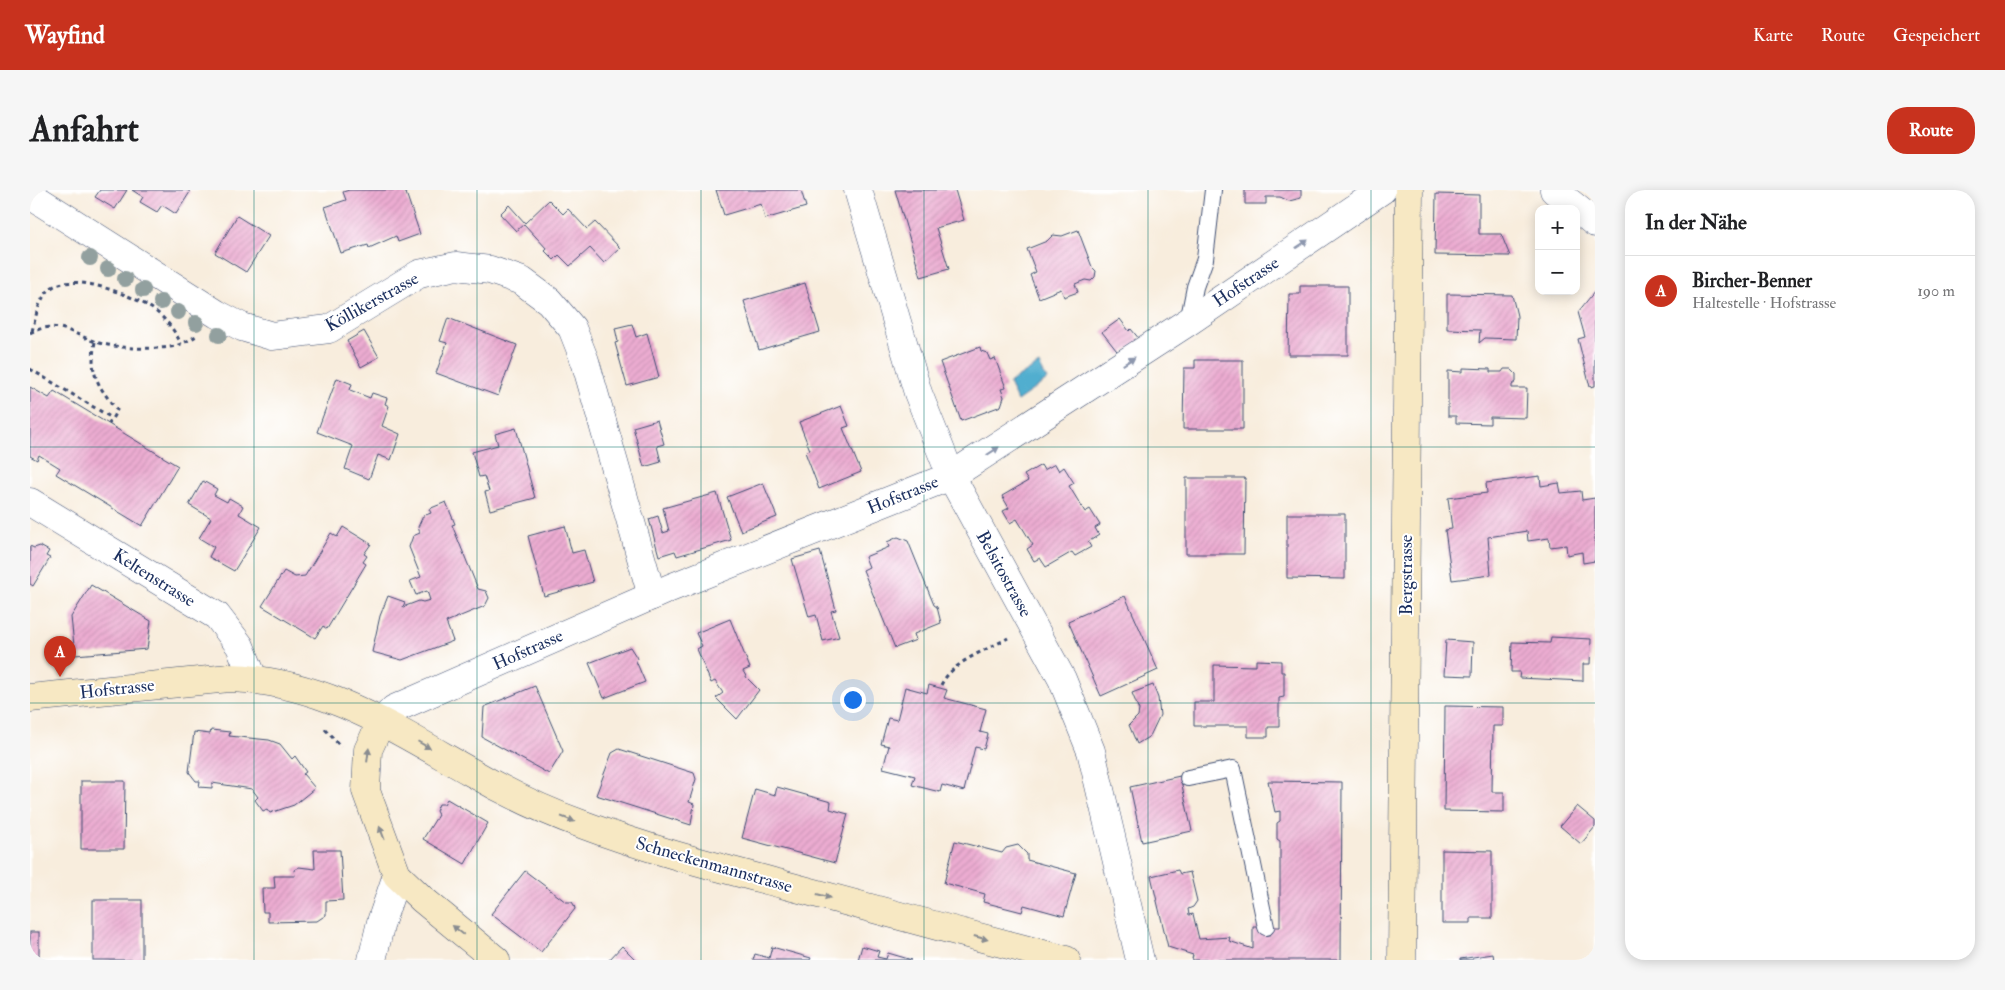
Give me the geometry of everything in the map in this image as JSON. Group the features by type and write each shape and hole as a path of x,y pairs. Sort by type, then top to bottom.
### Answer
{"main road":[{"name":"Bergstrasse","path":"1402,960 1409,190"},
{"name":"Hofstrasse","path":"30,698 220,679 253,678 292,685"},
{"name":"Schneckenmannstrasse","path":"292,685 332,698 381,722 537,807 655,851 1066,960"},
{"path":"381,722 368,750 366,791 398,876 453,926 496,960"}],"street":[{"name":"Belsitostrasse","path":"858,190 918,393 951,476 1062,679 1088,742 1140,960"},
{"name":"Hofstrasse","path":"381,722 394,708 652,596 951,476 1188,322 1382,190"},
{"path":"1554,190 1595,223"},
{"name":"Köllikerstrasse","path":"30,195 217,314 242,327 272,336 328,329 419,274 456,266 490,270 522,281 549,301 572,328 585,362 652,596"},
{"name":"Keltenstrasse","path":"30,502 217,616 240,646 253,678"},
{"path":"372,960 381,922 398,876"}],"lane":[{"path":"1188,322 1194,287 1205,259 1213,190"},
{"path":"1188,778 1232,768 1266,927"}],"path":[{"path":"181,344 164,319 149,307 124,295 86,283 65,282 50,288 39,303 31,332 57,327 70,329 95,342 117,347 169,348 181,344 202,333"},
{"path":"95,342 92,359 94,378 117,410 109,424"},
{"path":"30,369 112,418"},
{"path":"941,685 949,673 958,665 1003,641"},
{"path":"322,726 342,750"}],"water":[{"path":"1039,364 1047,380 1017,401 1009,383"}],"building":[{"path":"100,190 127,190 115,209 95,197"},
{"path":"132,190 187,190 190,192 176,214 162,205 157,212 140,202 143,197"},
{"path":"349,190 405,190 420,234 398,242 396,236 369,248 368,245 341,253 325,207 346,200 343,192"},
{"path":"716,190 801,190 806,207 765,219 761,204 724,215"},
{"path":"895,190 955,190 964,220 936,228 949,269 921,277"},
{"path":"1245,190 1301,190 1301,198 1289,201 1280,197 1266,197 1266,204 1245,204"},
{"path":"1436,194 1479,195 1479,234 1501,234 1510,256 1435,255"},
{"path":"549,200 563,214 568,209 587,229 595,222 620,248 604,263 590,248 570,266 559,255 554,260 545,251 547,249 524,224 516,231 500,214 509,205 525,223"},
{"path":"237,216 269,236 246,272 215,253"},
{"path":"1078,230 1092,267 1096,271 1095,277 1091,281 1085,280 1075,284 1078,292 1064,297 1061,289 1039,298 1030,275 1036,272 1027,249 1047,241 1053,235 1062,236"},
{"path":"805,283 820,332 759,350 744,301"},
{"path":"1300,286 1348,286 1348,355 1288,355 1289,294 1300,294"},
{"path":"1595,291 1595,386 1590,387 1578,339 1585,337 1578,312"},
{"path":"1447,294 1512,295 1517,316 1516,339 1485,338 1479,343 1480,330 1447,329"},
{"path":"448,318 517,345 498,396 436,373 447,343 440,341"},
{"path":"1120,319 1129,331 1131,329 1140,340 1120,355 1102,332"},
{"path":"632,324 636,337 647,333 659,377 627,386 615,343 618,342 615,328"},
{"path":"364,331 379,357 361,367 347,341"},
{"path":"980,347 981,351 987,353 990,360 995,358 1006,388 1001,389 1004,397 1001,406 961,421 940,362"},
{"path":"1195,360 1243,360 1243,429 1183,429 1184,368 1195,368"},
{"path":"1463,368 1490,369 1490,372 1502,372 1504,369 1511,369 1516,374 1516,382 1512,385 1512,388 1527,388 1526,418 1490,417 1490,424 1456,423 1456,416 1448,416 1448,371 1463,372"},
{"path":"337,378 352,384 350,390 370,398 372,393 387,398 385,404 389,406 382,426 400,434 391,460 378,455 369,479 345,469 353,446 317,432"},
{"path":"30,387 49,398 54,391 178,466 142,526 56,474 60,468 39,455 37,460 30,456"},
{"path":"841,406 849,426 843,428 861,472 819,489 805,452 810,450 799,422"},
{"path":"657,420 664,444 657,446 661,462 644,467 633,427"},
{"path":"516,428 535,498 490,510 485,492 489,491 484,476 479,477 472,452 498,445 495,434"},
{"path":"1055,464 1059,471 1064,467 1074,483 1069,486 1085,512 1090,509 1100,525 1095,528 1099,535 1088,542 1091,547 1075,556 1072,552 1046,567 1040,558 1034,561 1027,549 1033,545 1017,519 1010,523 1003,511 1009,508 1002,496 1028,481 1024,475 1041,465 1044,470"},
{"path":"1540,476 1541,486 1559,483 1561,493 1581,491 1582,500 1595,498 1595,561 1583,563 1582,552 1567,555 1566,545 1550,547 1549,538 1528,541 1527,531 1488,537 1491,575 1452,580 1445,530 1452,529 1448,498 1487,493 1486,483"},
{"path":"1186,478 1245,478 1244,554 1186,554"},
{"path":"203,481 217,489 214,495 227,502 229,498 243,506 239,514 261,527 234,571 209,557 214,547 199,538 211,518 189,505"},
{"path":"763,483 777,517 741,531 727,497"},
{"path":"717,493 731,540 677,556 675,551 659,556 649,519 658,516 663,533 669,531 663,508"},
{"path":"446,502 455,524 452,525 478,589 486,591 489,598 485,606 446,622 453,641 402,660 372,652 380,616 388,596 405,602 403,607 419,601 430,600 427,591 416,595 410,581 421,577 409,547 413,536 420,533 418,527 423,516 431,513 429,509"},
{"path":"1287,514 1345,514 1345,579 1287,578"},
{"path":"565,526 572,553 584,550 593,582 544,596 528,536"},
{"path":"343,527 371,544 364,554 367,556 363,562 366,564 327,629 323,626 315,638 262,606 284,571 295,577 305,576 331,533 337,537"},
{"path":"898,537 908,541 934,605 937,607 941,623 914,634 916,640 895,648 863,570 869,567 865,557 889,547 887,542"},
{"path":"30,546 34,548 40,546 49,551 46,556 50,558 33,586 30,584"},
{"path":"820,551 836,610 831,611 839,637 823,641 816,615 809,617 792,559"},
{"path":"91,585 151,621 147,649 75,655 71,617"},
{"path":"1125,596 1158,670 1101,696 1068,621"},
{"path":"730,619 750,668 743,671 759,690 737,719 716,698 723,693 715,681 711,683 697,649 702,646 696,633"},
{"path":"1551,637 1591,639 1590,664 1583,664 1583,681 1519,678 1520,672 1511,672 1512,642 1550,643"},
{"path":"1446,640 1473,642 1472,676 1444,675"},
{"path":"630,647 637,658 636,661 645,682 604,698 589,663"},
{"path":"1256,660 1281,661 1281,672 1284,672 1284,697 1279,698 1279,727 1268,727 1268,737 1248,737 1248,726 1194,726 1194,702 1214,702 1214,665 1256,666"},
{"path":"929,685 947,690 944,698 986,709 980,732 988,734 984,749 975,747 964,791 942,785 940,792 912,785 915,776 883,768 889,746 881,744 888,718 897,720 905,687 927,693"},
{"path":"1153,685 1158,698 1160,715 1150,736 1137,744 1129,725 1138,716 1139,710 1132,693"},
{"path":"535,686 563,751 549,774 482,737 484,707"},
{"path":"1445,706 1503,707 1503,726 1493,726 1492,792 1504,792 1504,812 1444,811"},
{"path":"211,730 230,732 229,736 269,740 280,744 292,759 295,756 306,772 303,774 315,788 294,805 270,813 267,809 263,811 255,800 258,797 252,789 212,783 212,788 199,787 200,781 196,781 189,772 194,732 210,734"},
{"path":"619,749 694,773 696,779 689,802 694,804 691,825 596,795 612,753"},
{"path":"1180,776 1192,831 1142,842 1130,787"},
{"path":"81,781 125,781 124,849 81,849"},
{"path":"1268,781 1342,782 1341,960 1194,960 1192,959 1193,955 1168,947 1151,876 1178,870 1180,874 1190,872 1197,901 1193,907 1188,909 1189,915 1193,914 1199,939 1230,937 1229,941 1253,949 1253,927 1280,927 1280,841 1277,839 1277,823 1280,821 1280,811 1275,812"},
{"path":"777,787 831,802 830,809 848,814 835,863 742,838 755,789 775,795"},
{"path":"447,799 488,823 465,864 423,839 438,815 436,811 439,804 444,804"},
{"path":"1577,806 1595,821 1595,827 1581,844 1560,826"},
{"path":"955,841 1002,853 1006,848 1018,845 1027,854 1027,860 1076,873 1064,916 1024,905 1022,912 983,902 985,894 944,883"},
{"path":"314,850 340,850 343,900 326,901 326,915 317,921 268,922 268,912 263,912 262,888 275,888 274,876 295,876 294,870 299,867 315,869"},
{"path":"1442,850 1492,851 1492,918 1471,918 1471,923 1442,923"},
{"path":"525,871 566,902 572,902 575,909 541,952 491,914"},
{"path":"93,900 142,900 142,960 93,960"},
{"path":"30,932 39,932 39,960 30,960"},
{"path":"622,946 636,960 609,960"},
{"path":"862,946 879,951 877,957 886,959 888,953 912,960 858,960"},
{"path":"772,947 811,958 810,960 753,960 755,954 769,958"},
{"path":"1493,954 1494,960 1460,960 1460,959"}],"place":[{"name":"Bircher-Benner","path":"60,677"}]}
